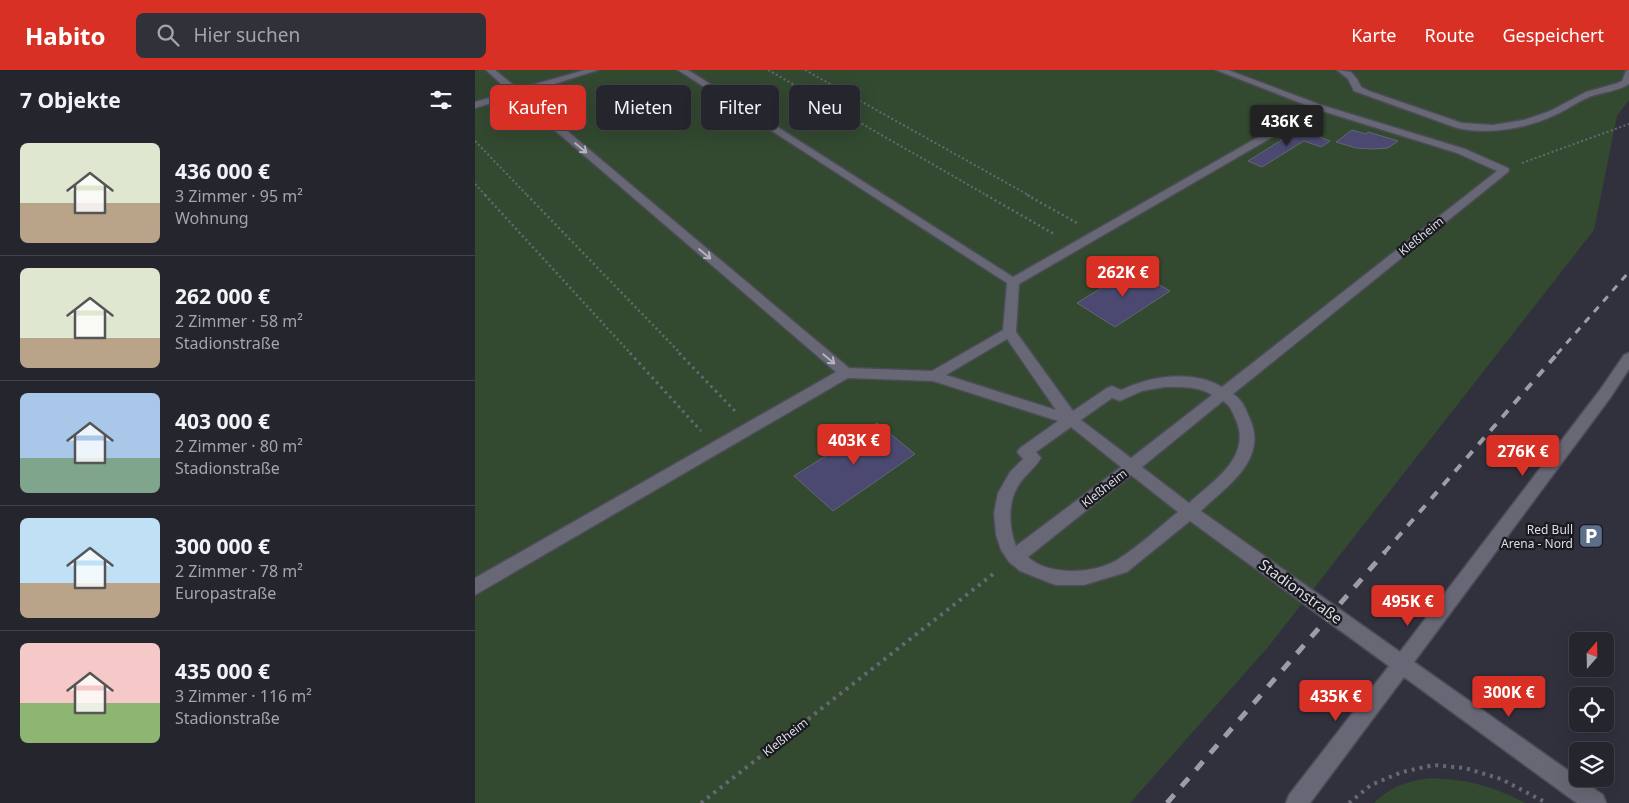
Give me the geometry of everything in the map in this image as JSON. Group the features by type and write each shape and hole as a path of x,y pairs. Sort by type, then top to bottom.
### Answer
{"street":[{"path":"490,70 507,85"},
{"path":"543,85 594,70"},
{"path":"682,70 1013,282"},
{"path":"1220,70 1318,107 1461,151 1504,170"},
{"path":"1341,70 1352,75 1357,89 1366,93 1461,126 1476,128 1517,126 1548,115 1592,93 1616,89 1626,82 1629,72"},
{"path":"475,106 490,101"},
{"path":"1013,282 1318,107"},
{"path":"559,130 845,373"},
{"name":"Kleßheim","path":"1015,557 1504,170"},
{"path":"1013,282 1009,332 1071,420"},
{"path":"934,376 1009,332"},
{"path":"1297,803 1599,402 1629,358"},
{"path":"475,587 845,373 934,376 1071,420"},
{"path":"1165,382 1189,382 1209,386 1223,394 1235,402 1247,426 1247,444 1241,463 1190,512 1121,567 1084,578 1056,578 1026,566 1009,550 1004,535 1002,513 1006,493 1016,476 1033,458 1025,452 1112,391 1120,396 1139,387 1165,382"},
{"name":"Stadionstraße","path":"1071,420 1190,512 1402,662 1595,803"}],"path":[{"path":"768,70 1076,247"},
{"path":"805,70 1097,234"},
{"path":"1504,170 1629,124"},
{"path":"475,141 750,427"},
{"path":"475,184 716,447"},
{"name":"Kleßheim","path":"701,803 1015,557"},
{"path":"1349,803 1371,785 1402,772 1434,766 1465,768 1501,779 1546,803"}],"green space":[{"path":"475,70 1629,70 1629,100 1617,116 1594,230 1268,647 1130,803 475,803"},
{"path":"1431,778 1479,784 1525,803 1374,803 1393,788"}],"building":[{"path":"1299,129 1330,141 1321,147 1304,141 1262,167 1248,161"},
{"path":"1352,130 1366,134 1368,132 1398,141 1388,148 1373,149 1356,148 1336,142"},
{"path":"1132,269 1170,291 1115,327 1077,303"},
{"path":"877,423 915,454 833,511 794,476"}],"railway":[{"path":"1557,354 1629,272"},
{"path":"1384,553 1558,353"},
{"path":"1167,803 1385,552"}],"place":[{"name":"Red Bull Arena - Nord","path":"1591,536"}]}
